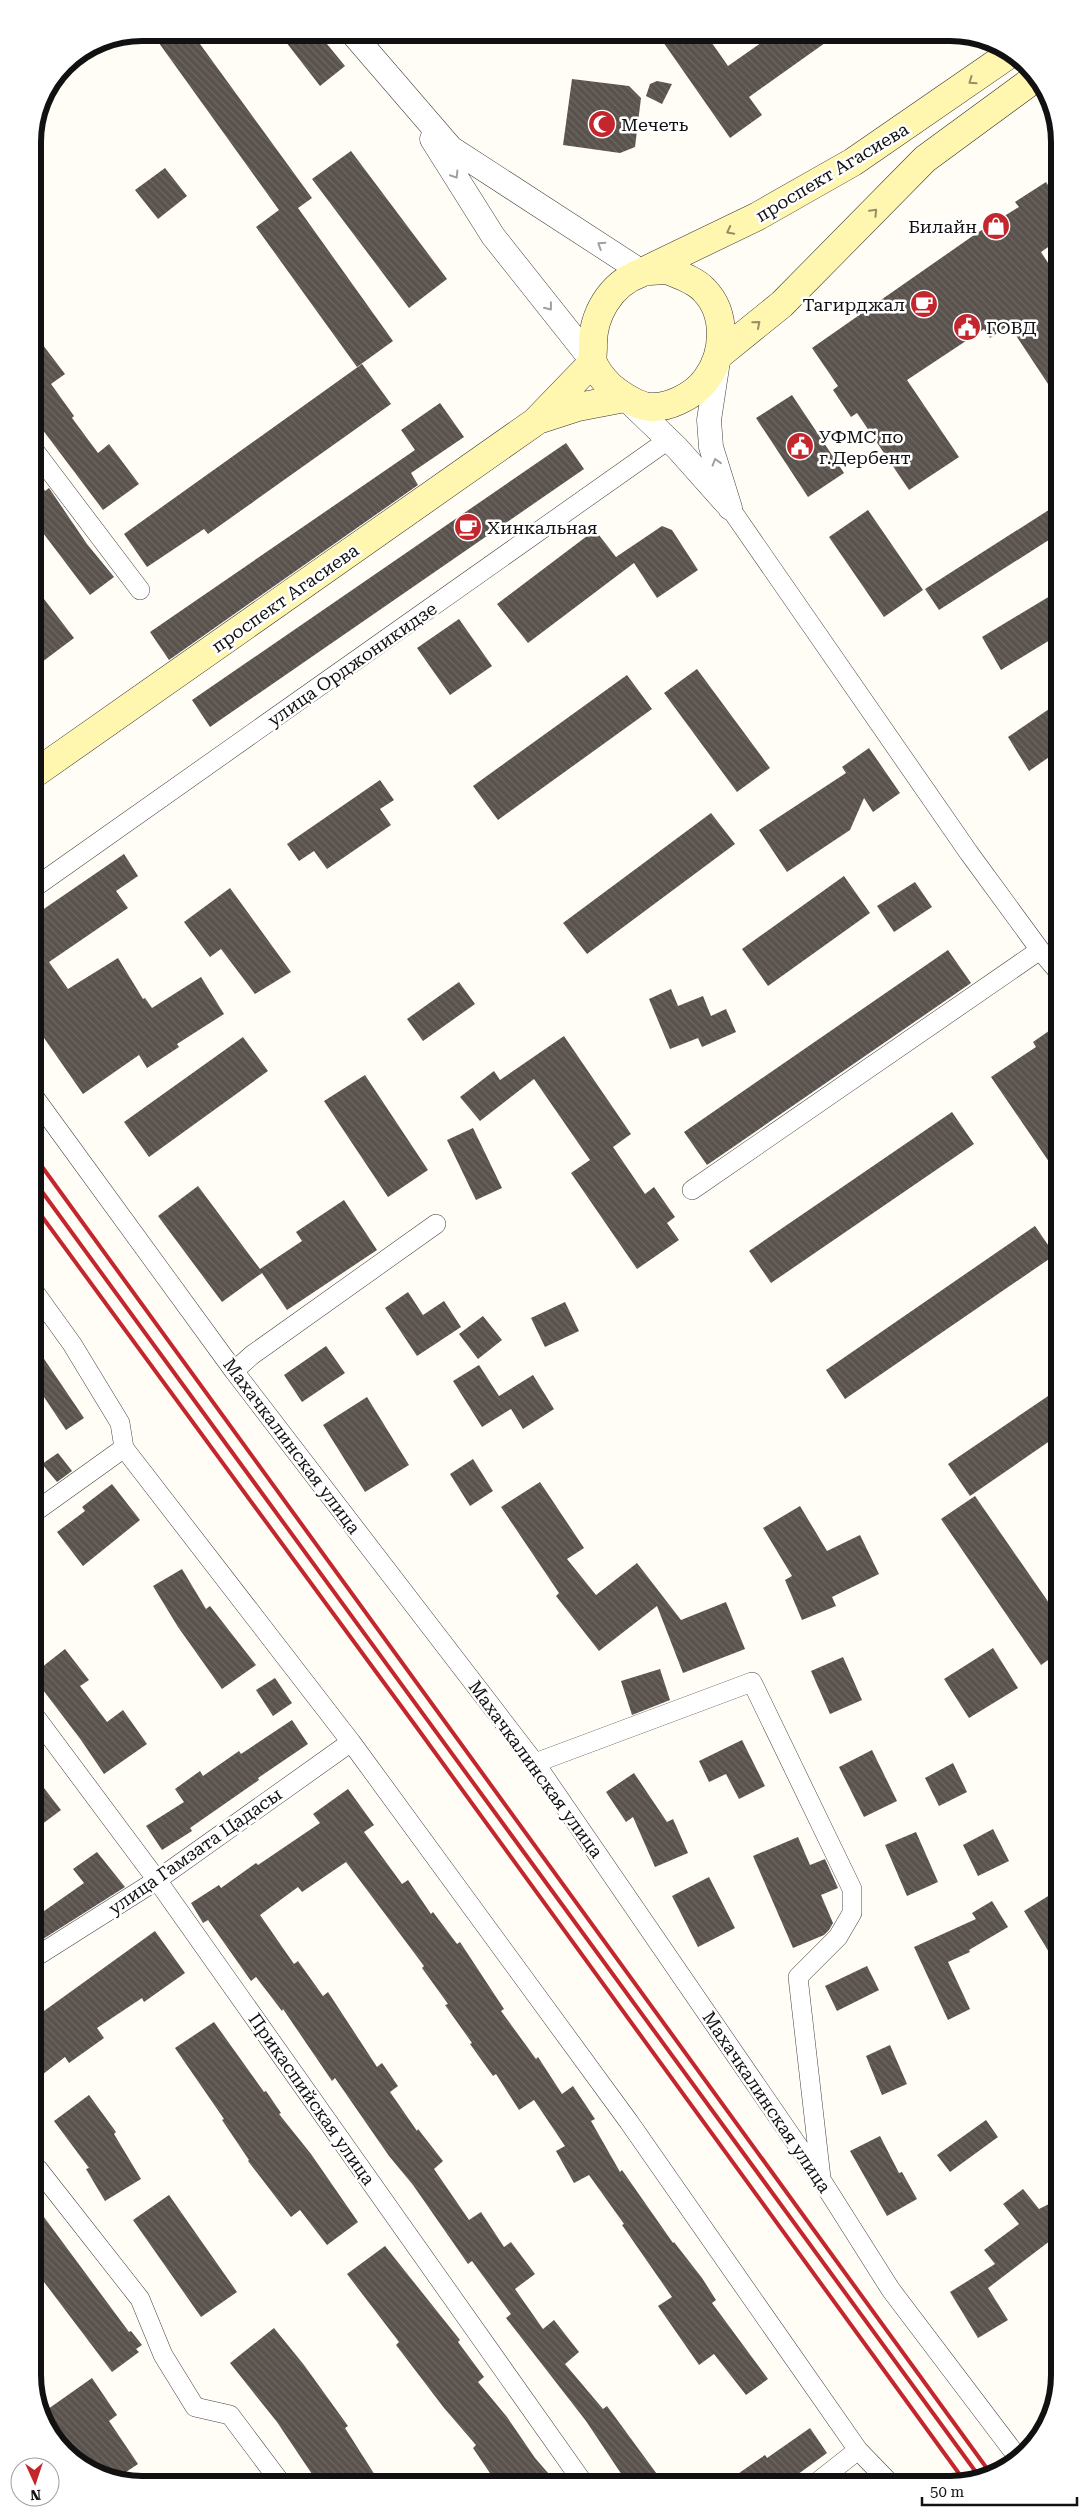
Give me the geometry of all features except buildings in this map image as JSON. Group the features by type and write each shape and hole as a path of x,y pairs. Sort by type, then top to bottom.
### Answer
{"main road":[{"name":"проспект Агасиева","path":"642,272 758,216 853,162 904,129 1005,57"},
{"name":"проспект Агасиева","path":"719,355 782,304 925,159 1030,82"},
{"path":"667,270 704,289 718,317 721,330 719,355 707,379 686,397 671,404 646,406 625,398 606,382 593,362 592,330 605,302 618,285 642,272 667,270"},
{"name":"проспект Агасиева","path":"41,769 535,422 593,362"},
{"name":"проспект Агасиева","path":"535,422 578,407 625,398"}],"street":[{"path":"359,41 451,148 642,272"},
{"path":"401,89 493,236 593,362"},
{"path":"719,355 709,420 711,447 730,508"},
{"path":"625,398 668,440 730,508 969,853 1051,963"},
{"name":"улица Орджоникидзе","path":"41,883 668,440"},
{"path":"41,459 140,590"},
{"path":"692,1190 1040,950"},
{"name":"Махачкалинская улица","path":"41,1106 234,1371 535,1763 822,2181 891,2290 1014,2452"},
{"path":"234,1371 252,1355 436,1224"},
{"path":"41,1301 72,1344 120,1423 124,1448 351,1742 629,2122 858,2450 883,2476"},
{"path":"41,1508 124,1448"},
{"path":"535,1763 752,1682 852,1889 852,1913 838,1937 798,1977 822,2181"},
{"name":"Прикаспийская улица","path":"41,1724 157,1880 578,2476"},
{"name":"улица Гамзата Цадасы","path":"41,1953 157,1880 351,1742"},
{"path":"41,2173 140,2299 163,2355 195,2407 230,2415 276,2476"},
{"path":"825,2476 858,2450"}],"railway":[{"path":"41,1165 987,2468"},
{"path":"41,1190 976,2472"},
{"path":"41,1215 415,1725 960,2475"}],"place":[{"name":"Мечеть","path":"602,124"},
{"name":"Билайн","path":"996,226"},
{"name":"Тагирджал","path":"924,304"},
{"name":"ГОВД","path":"967,327"},
{"name":"УФМС по г.Дербент","path":"800,446"},
{"name":"Хинкальная","path":"468,527"}]}
